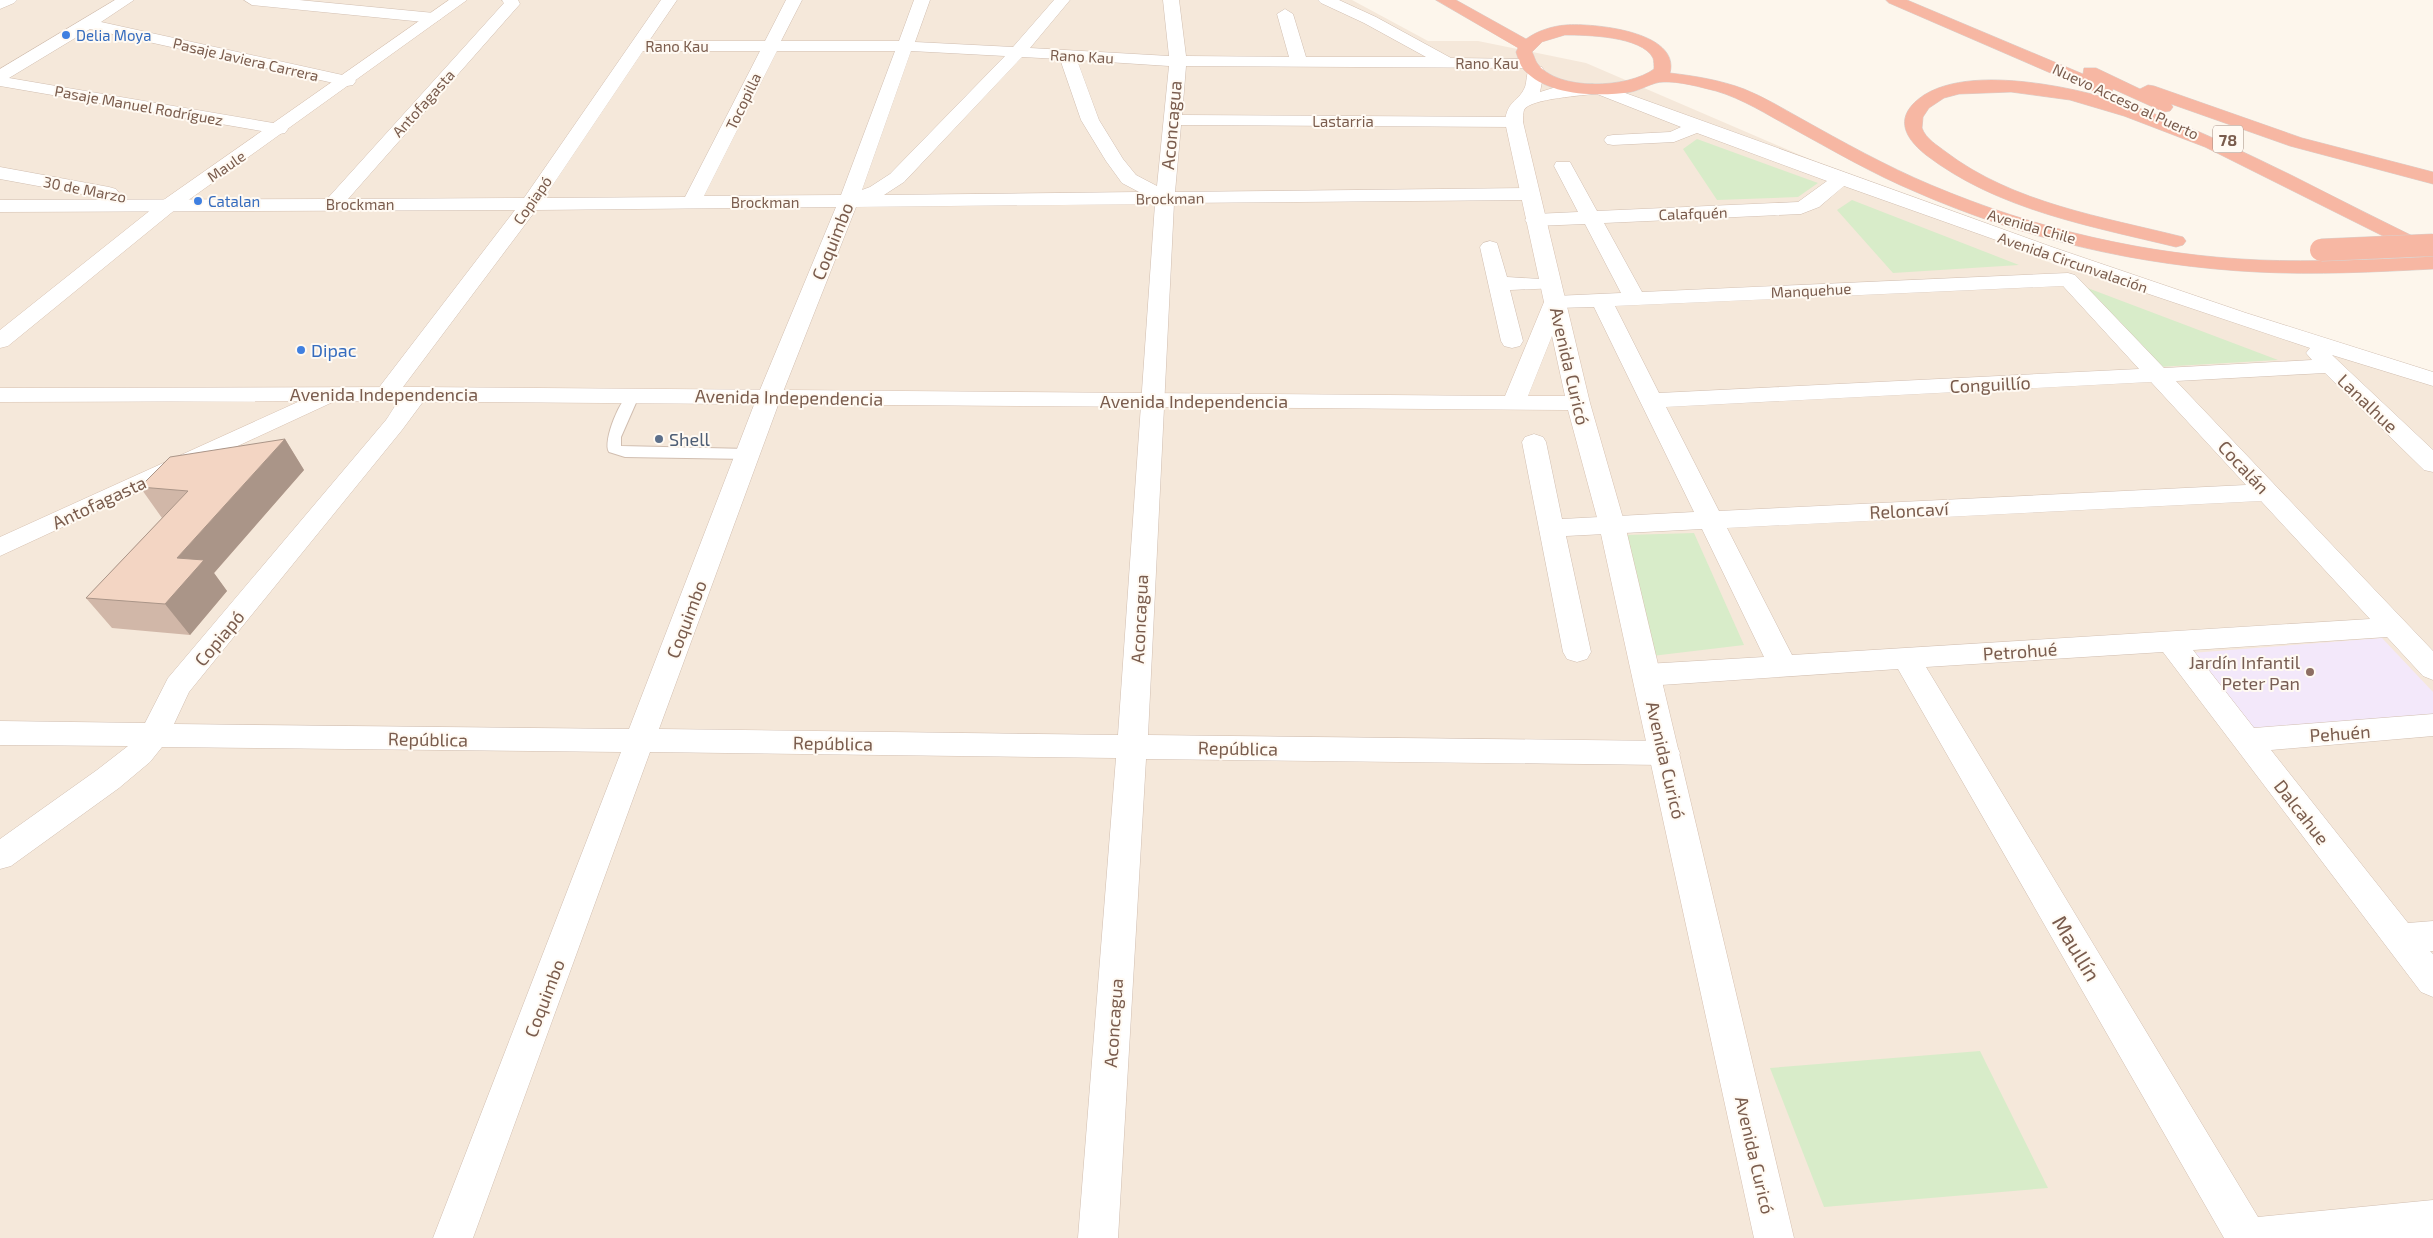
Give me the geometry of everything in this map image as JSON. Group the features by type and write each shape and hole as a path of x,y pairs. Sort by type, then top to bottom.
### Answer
{"highway":[{"path":"1444,0 1503,31 1530,60"},
{"name":"Nuevo Acceso al Puerto","path":"1894,0 2037,60 2217,145 2433,254"},
{"name":"Nuevo Acceso al Puerto","path":"1918,0 2023,42 2121,87 2433,237"},
{"name":"Avenida Chile","path":"1657,72 1653,49 1638,40 1596,30 1552,33 1541,36 1530,60 1560,83 1597,89 1629,88 1657,72 1757,86 1900,164 1949,185 1999,204 2106,232 2198,247 2274,251 2433,244"},
{"path":"2023,42 2256,130 2342,155 2433,178"},
{"name":"Avenida Chile","path":"1657,72 1738,92 1889,173 1949,200 2032,227 2129,250 2198,261 2280,266 2363,266 2433,263"},
{"path":"2198,247 2076,215 1991,186 1937,156 1922,142 1913,128 1914,116 1920,107 1931,98 1947,91 1994,86 2024,87 2050,90 2110,105 2217,145"}],"street":[{"path":"0,4 9,0"},
{"path":"0,76 126,0"},
{"path":"252,0 434,18"},
{"name":"Maule","path":"0,341 169,205 459,0"},
{"name":"Antofagasta","path":"332,204 512,4 510,0"},
{"name":"Copiapó","path":"386,394 530,204 669,0"},
{"name":"Tocopilla","path":"692,202 794,0"},
{"name":"Coquimbo","path":"453,1238 769,397 848,201 922,0"},
{"path":"848,201 877,191 897,178 1018,52 1062,0"},
{"name":"Aconcagua","path":"1098,1238 1132,746 1165,198 1178,61 1171,0"},
{"path":"1326,0 1370,20 1447,62"},
{"path":"1284,14 1299,62"},
{"name":"Pasaje Javiera Carrera","path":"86,23 347,81"},
{"name":"Rano Kau","path":"637,46 906,46 1178,61 1447,62 1530,60"},
{"path":"1067,55 1083,105 1115,161 1128,179 1165,198"},
{"path":"1514,122 1515,110 1524,102 1533,89 1530,60"},
{"path":"1657,72 1649,97 1660,113"},
{"name":"Pasaje Manuel Rodríguez","path":"0,81 279,129"},
{"path":"1524,102 1553,93 1597,89"},
{"name":"Avenida Circunvalación","path":"1597,89 1841,179 2075,273 2433,379"},
{"name":"Lastarria","path":"1171,120 1514,122"},
{"name":"Avenida Curicó","path":"1514,122 1578,403 1612,525 1774,1238"},
{"path":"1613,140 1674,137 1696,126"},
{"path":"1563,166 1635,298"},
{"name":"30 de Marzo","path":"0,173 169,205"},
{"name":"Calafquén","path":"1535,220 1796,208 1812,203 1841,179"},
{"name":"Brockman","path":"0,206 530,204 1529,194"},
{"path":"1490,247 1512,341"},
{"name":"Manquehue","path":"1552,293 1601,300 2075,273"},
{"name":"Cocalán","path":"2075,273 2158,375 2433,669"},
{"name":"Avenida Curicó","path":"1498,284 1552,293"},
{"path":"1514,401 1552,293"},
{"path":"1601,300 1783,666"},
{"name":"Lanalhue","path":"2304,340 2433,464"},
{"name":"Conguillío","path":"1652,401 2330,366"},
{"name":"Antofagasta","path":"0,547 334,394"},
{"name":"Copiapó","path":"0,856 108,779 139,754 154,736 178,686 382,440 417,394"},
{"name":"Avenida Independencia","path":"0,395 417,394 1152,401 1514,401 1578,403"},
{"path":"1534,442 1577,652"},
{"name":"Reloncaví","path":"1551,528 2268,492"},
{"name":"Petrohué","path":"1646,675 2394,627"},
{"name":"Dalcahue","path":"2171,642 2433,981"},
{"name":"Maullín","path":"1906,658 2246,1238"},
{"name":"Pehuén","path":"2246,740 2433,725"},
{"name":"República","path":"0,734 1665,753"},
{"path":"2400,938 2433,936"},
{"path":"2246,1238 2433,1220"}],"lane":[{"path":"632,396 614,437 614,449 625,452 748,454"}],"shaded area":[{"path":"0,0 1352,0 1428,41 1478,41 1586,63 2058,266 2433,376 2433,1238 0,1238"},
{"name":"Jardín Infantil Peter Pan","path":"2382,638 2433,692 2433,718 2255,734 2191,653"}],"green space":[{"path":"1697,139 1818,183 1798,197 1717,200 1683,149"},
{"path":"1852,200 2019,265 1893,273 1837,210"},
{"path":"2077,284 2278,360 2158,367"},
{"path":"1694,533 1744,645 1652,656 1626,535"},
{"path":"1980,1051 2048,1188 1824,1207 1770,1068"}],"building":[{"path":"285,439 177,558 204,560 165,604 86,598 188,491 140,487 170,457"}],"place":[{"name":"Delia Moya","path":"66,35"},
{"name":"Catalan","path":"198,201"},
{"name":"Dipac","path":"301,350"},
{"name":"Shell","path":"659,439"},
{"name":"Jardín Infantil Peter Pan","path":"2310,672"}]}
